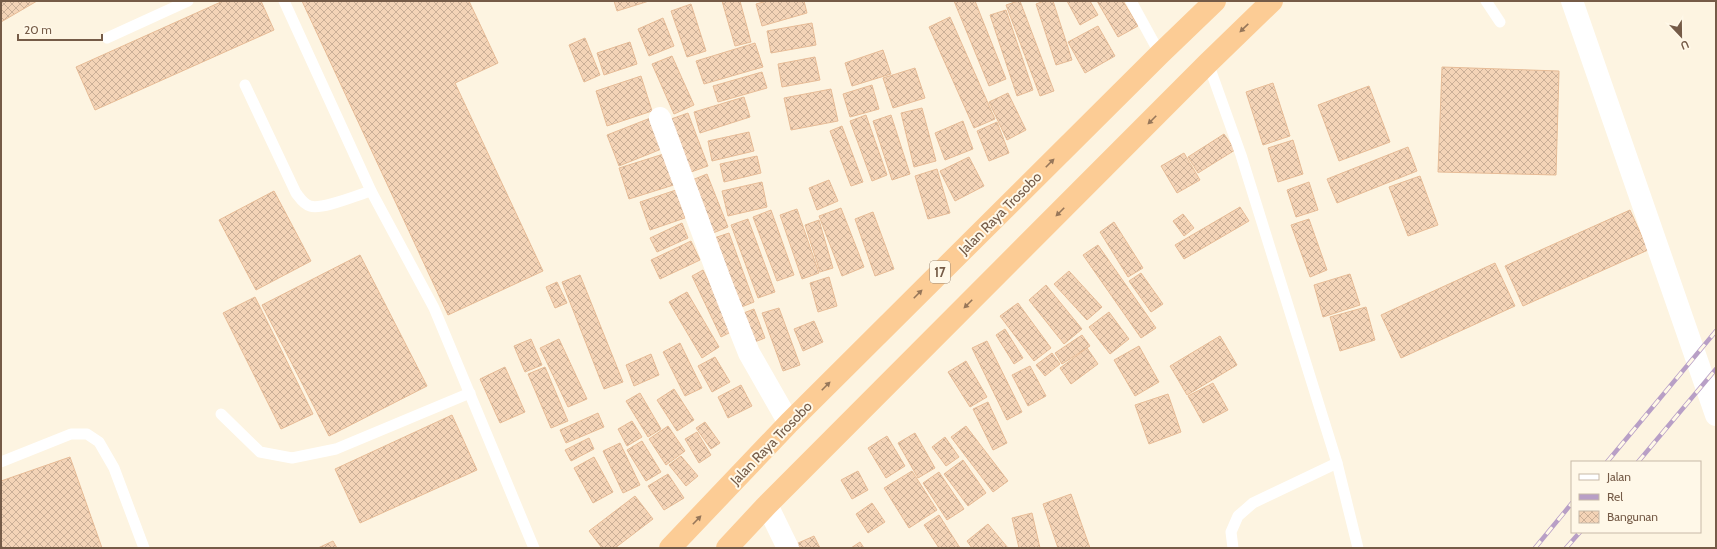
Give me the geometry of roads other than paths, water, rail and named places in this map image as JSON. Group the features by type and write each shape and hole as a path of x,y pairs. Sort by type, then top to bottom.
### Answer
{"highway":[{"name":"Jalan Raya Trosobo","path":"670,548 789,424 1215,1"},
{"path":"727,548 767,505 1208,63 1272,1"}],"street":[{"path":"1572,1 1716,415"},
{"path":"660,118 749,353 789,424"},
{"path":"767,505 788,548"}],"lane":[{"path":"107,38 188,1"},
{"path":"284,1 371,191 434,308 534,548"},
{"path":"1131,1 1160,54"},
{"path":"1486,1 1500,22"},
{"path":"1208,63 1241,154 1336,463 1358,548"},
{"path":"245,85 296,193 303,203 311,207 324,206 371,191"},
{"path":"221,414 260,452 292,458 336,449 470,393"},
{"path":"1,462 70,434 87,434 99,442 114,468 144,548"},
{"path":"1233,548 1231,532 1238,516 1253,503 1336,463"}],"railway":[{"path":"1608,461 1716,331"},
{"path":"1639,461 1716,369"},
{"path":"1535,548 1571,504"},
{"path":"1566,548 1579,533"}]}
